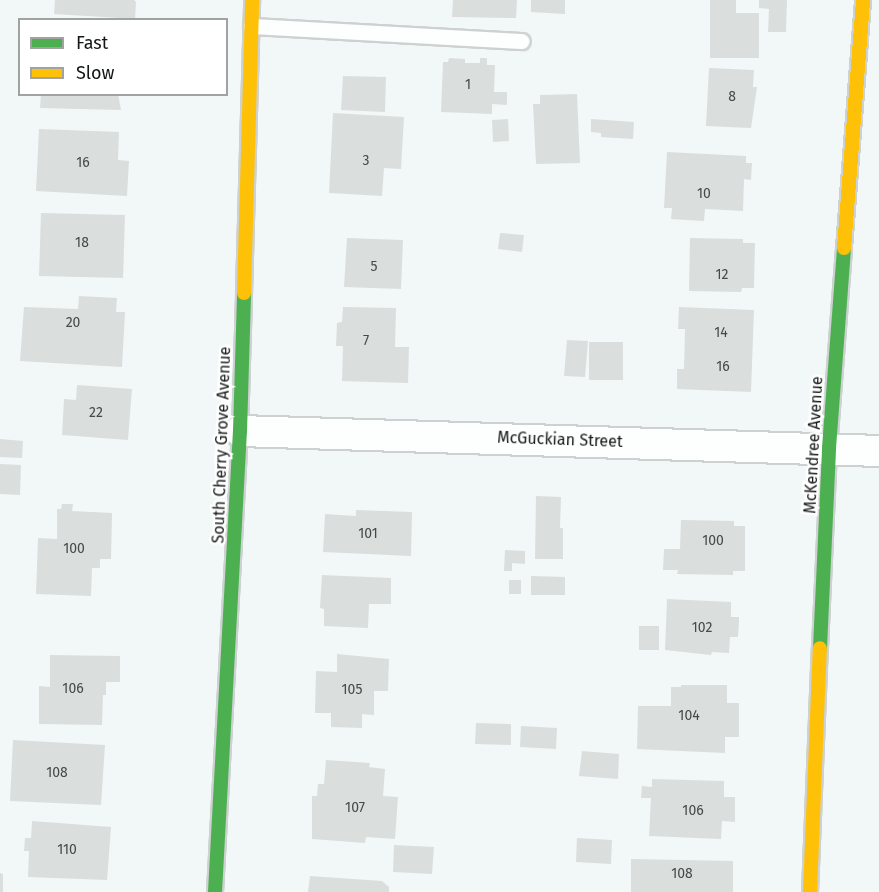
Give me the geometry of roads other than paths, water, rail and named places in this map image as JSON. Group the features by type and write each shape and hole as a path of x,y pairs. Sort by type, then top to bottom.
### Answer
{"street":[{"name":"South Cherry Grove Avenue","path":"216,892 240,431 252,0"},
{"name":"McKendree Avenue","path":"810,892 830,448 862,0"},
{"name":"McGuckian Street","path":"240,431 879,451"}],"lane":[{"path":"251,26 522,41"}]}
